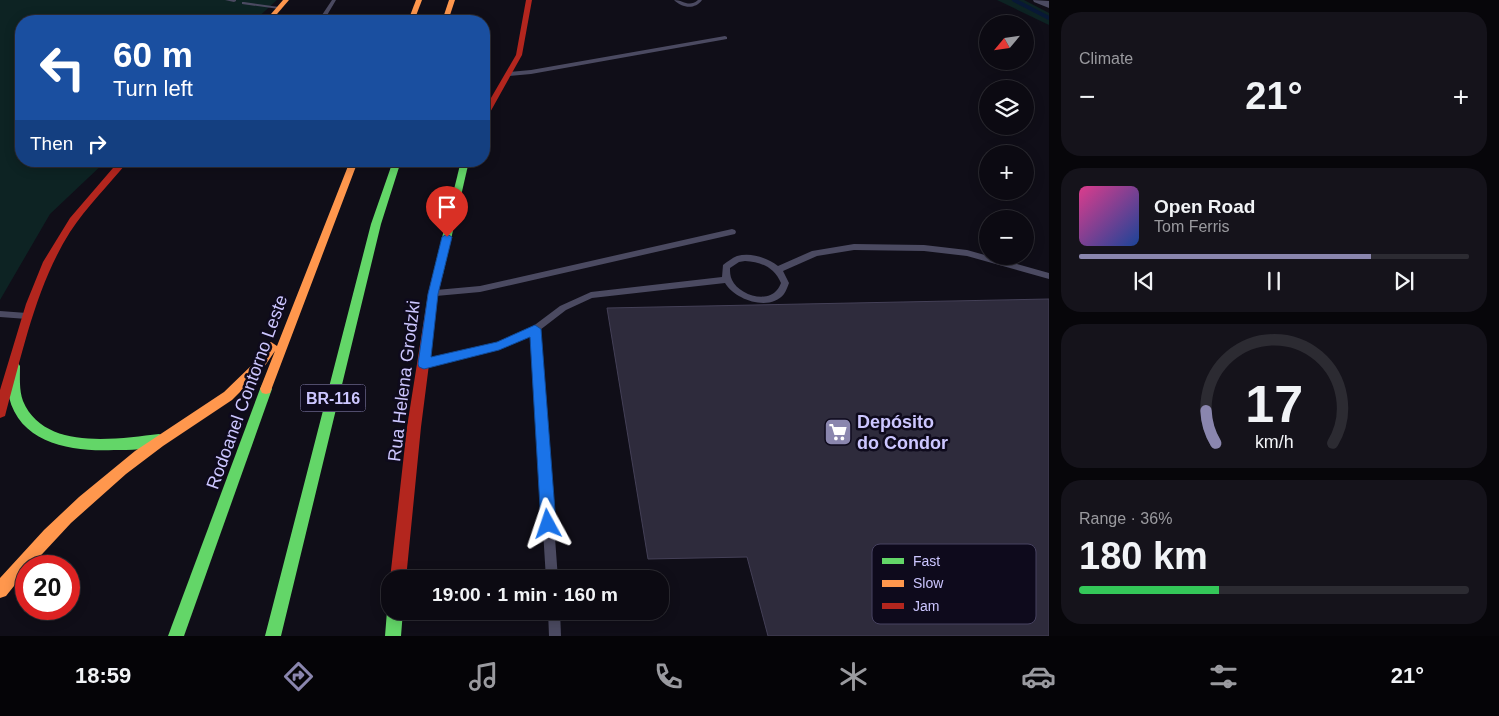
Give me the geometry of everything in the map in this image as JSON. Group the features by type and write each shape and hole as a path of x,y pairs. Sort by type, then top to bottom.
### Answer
{"main road":[{"path":"413,15 419,0"},
{"path":"446,15 452,0"},
{"path":"490,106 519,55 529,0"},
{"path":"273,15 282,4"},
{"path":"0,412 37,288 60,241 91,197 118,167"},
{"name":"Rodoanel Contorno Leste","path":"176,636 260,406 352,167"},
{"name":"BR-116","path":"273,636 376,224 395,167"},
{"name":"Rua Helena Grodzki","path":"399,570 414,427 433,294 464,167"},
{"path":"0,590 54,527 87,497 160,440 210,411 252,376 266,356 324,238"},
{"path":"14,366 18,405 27,419 41,432 64,441 88,445 120,445 160,440"},
{"path":"393,636 394,620"}],"street":[{"path":"1038,0 1049,5"}],"lane":[{"path":"227,0 234,1"},
{"path":"325,15 334,0"},
{"path":"676,0 683,5 690,6 700,0"},
{"path":"244,3 282,4"},
{"path":"509,74 531,72 724,38"},
{"path":"433,294 480,289 732,232"},
{"path":"778,270 815,253 854,247 914,248 967,253 1049,276"},
{"path":"754,258 763,260 778,270 785,283 780,294 773,298 755,299 745,296 730,286 726,280 726,267 737,259 754,258"},
{"path":"424,364 499,346 535,329 563,308 590,295 726,280"},
{"path":"0,314 28,316"},
{"path":"535,329 551,570"},
{"path":"554,620 555,636"}],"green space":[{"path":"0,0 277,0 261,15 15,15 15,167 100,167 50,214 0,300"},
{"path":"997,0 1024,0 1049,13 1049,25 1034,18 1034,15 1028,15"}],"building":[{"name":"Depósito do Condor","path":"1049,299 1049,636 768,636 747,557 648,559 607,308"}],"waterway":[{"path":"1014,0 1049,18"}],"traffic: fast":[{"path":"273,636 376,224 395,167"},
{"path":"438,274 464,167"},
{"path":"14,366 16,400 28,421 43,433 60,440 80,444 121,444 159,440"},
{"path":"176,636 266,389"},
{"path":"393,636 394,620"}],"traffic: slow":[{"path":"273,15 286,0"},
{"path":"413,15 419,0"},
{"path":"447,15 452,0"},
{"path":"266,389 352,167"},
{"path":"0,590 32,553 84,501 140,455 228,396 244,382 271,347"}],"traffic: jam":[{"path":"490,106 519,55 529,0"},
{"path":"0,412 25,325 49,262 59,242 81,210 118,167"},
{"path":"399,570 414,427 433,294 438,274"}],"place":[{"name":"Depósito do Condor","path":"838,432"}],"route":[{"path":"447,237 433,294 424,364 499,346 535,329 548,524"}]}
